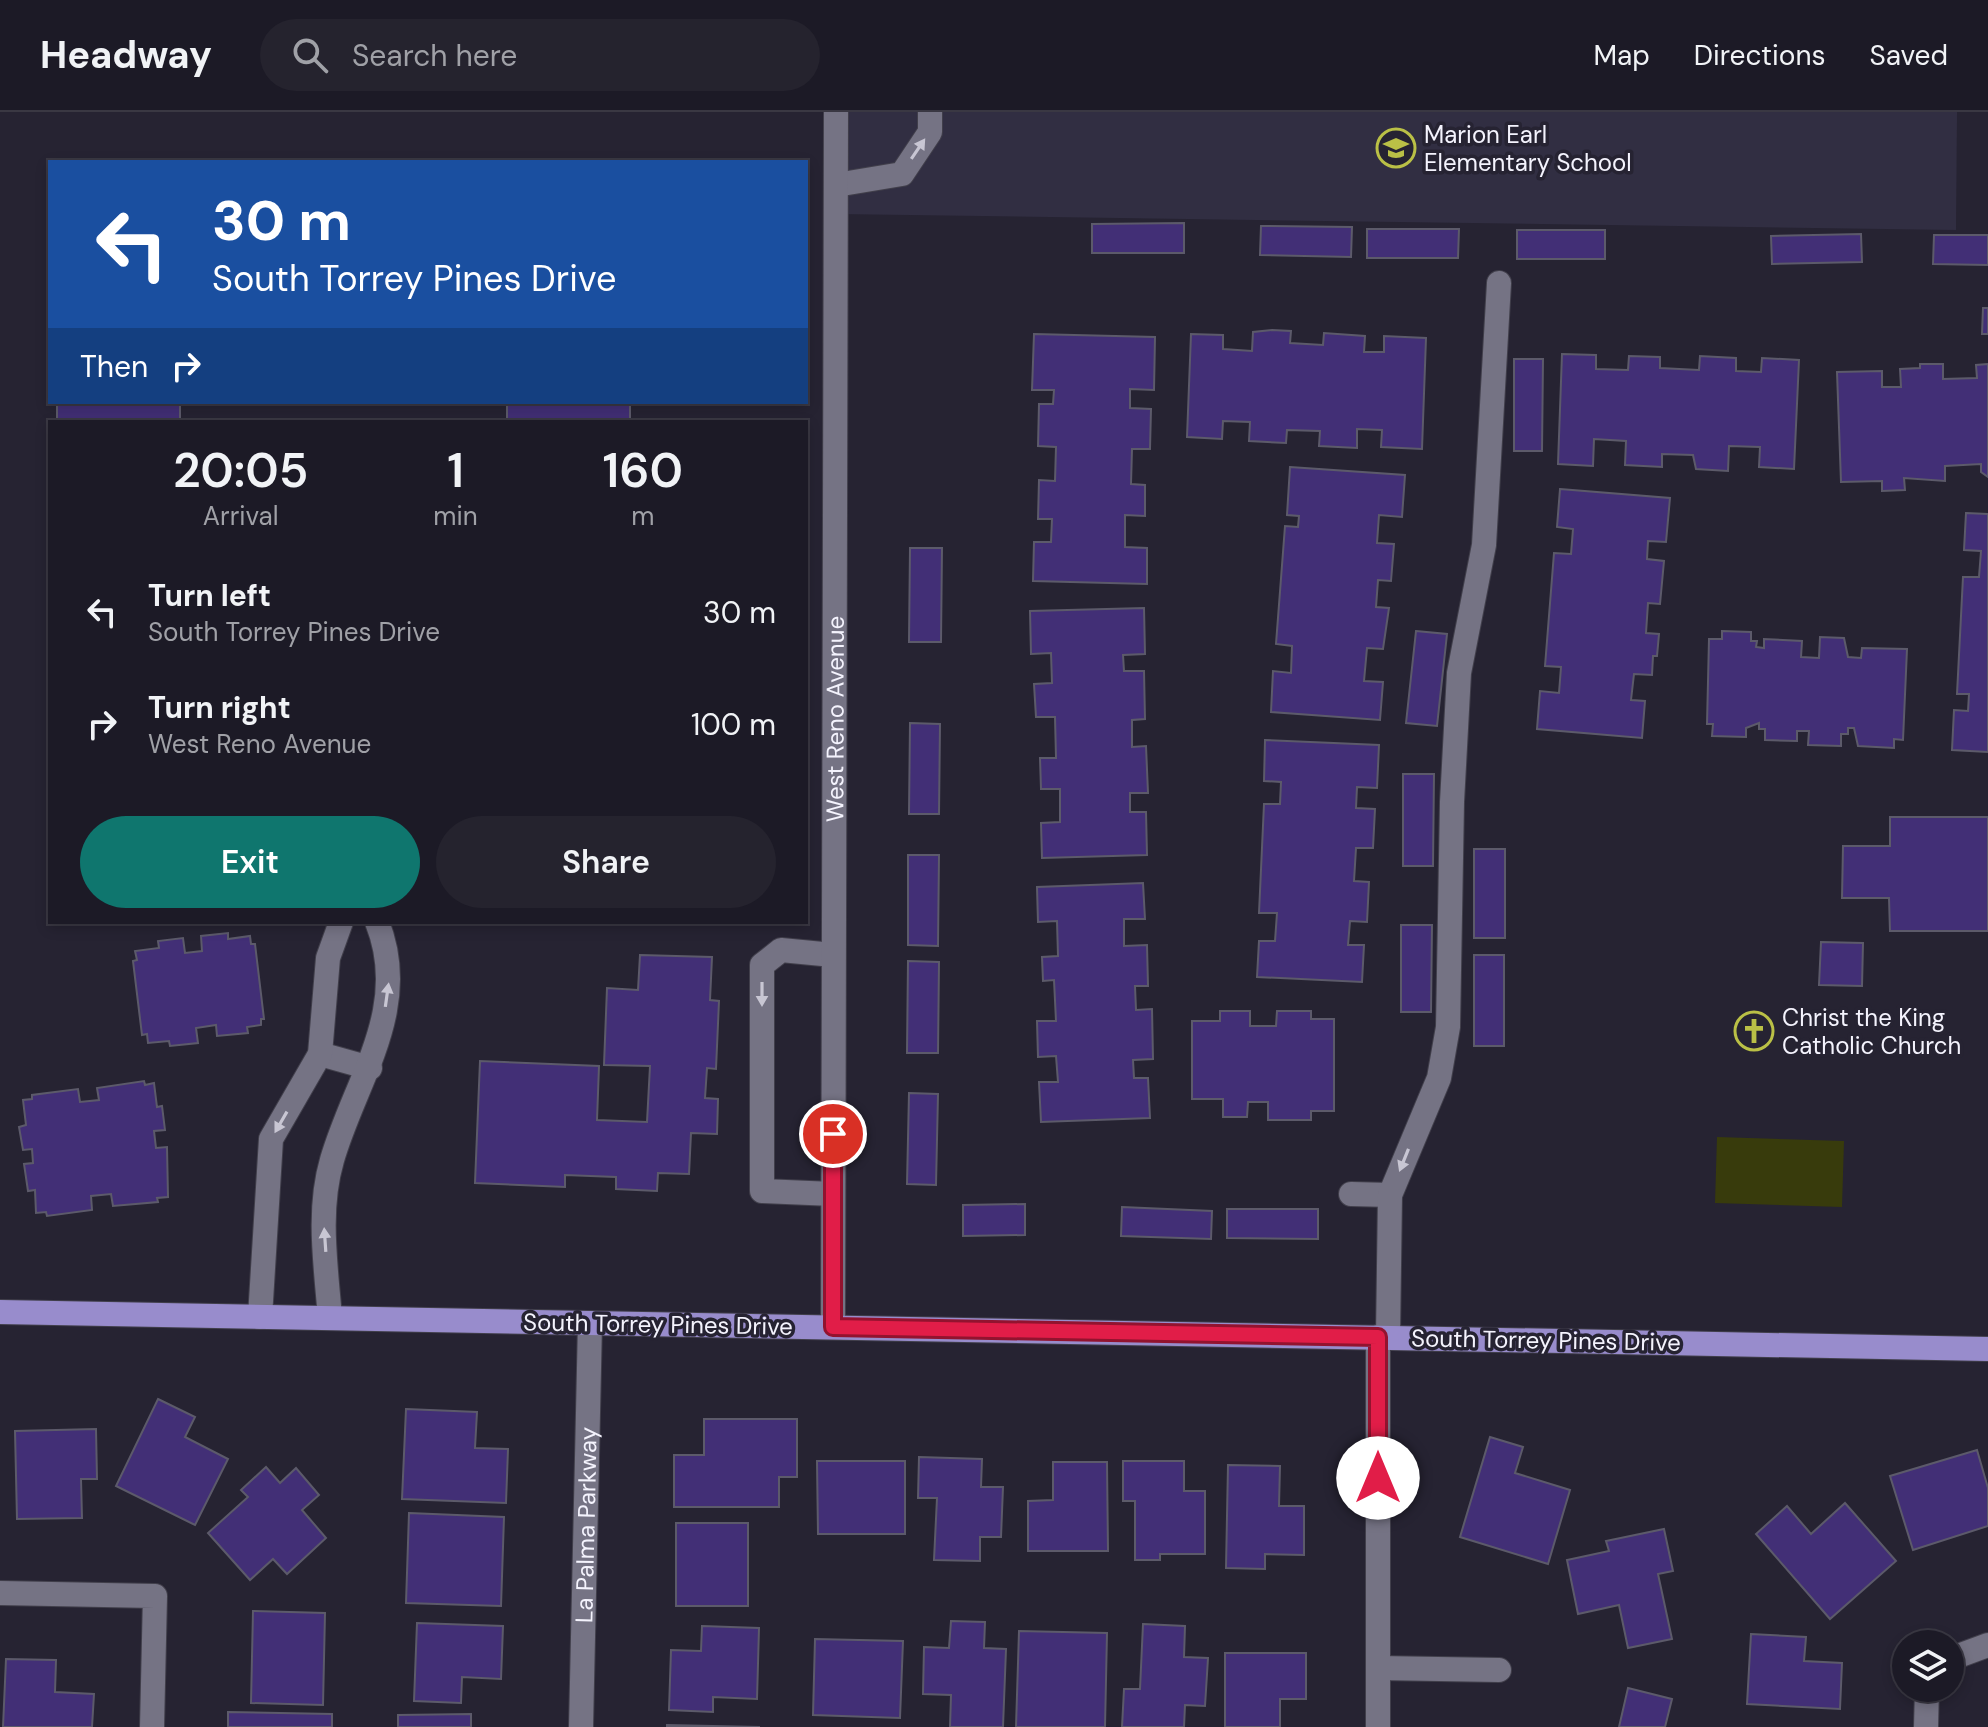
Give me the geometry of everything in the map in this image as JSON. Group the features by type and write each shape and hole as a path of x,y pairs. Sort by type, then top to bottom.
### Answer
{"main road":[{"name":"South Torrey Pines Drive","path":"0,1312 1988,1349"}],"street":[{"name":"West Reno Avenue","path":"833,1327 836,112"},
{"path":"836,185 902,174 930,132 930,112"},
{"path":"1378,1727 1383,1337 1390,1195 1439,1078 1448,1027 1452,802 1459,673 1484,545 1499,283"},
{"path":"260,1317 271,1139 320,1054 328,958 340,924"},
{"path":"330,1318 322,1208 332,1160 370,1068 389,992 388,950 378,924"},
{"path":"833,955 781,950 762,965 761,1140 762,1191 833,1194"},
{"path":"320,1054 370,1068"},
{"path":"1351,1194 1390,1195"},
{"name":"La Palma Parkway","path":"581,1727 590,1323"},
{"path":"0,1593 155,1596 152,1727"},
{"path":"1964,1654 1988,1645"},
{"path":"1378,1668 1499,1670"},
{"path":"1926,1727 1927,1702"}],"shaded area":[{"name":"Marion Earl Elementary School","path":"836,112 1957,112 1956,230 836,214"}],"green space":[{"path":"1717,1137 1844,1141 1842,1207 1715,1203"}],"building":[{"path":"1184,223 1184,253 1092,253 1092,224"},
{"path":"1261,226 1352,227 1351,257 1260,255"},
{"path":"1367,229 1459,229 1458,258 1367,258"},
{"path":"1517,230 1605,230 1605,259 1517,259"},
{"path":"1861,234 1862,262 1772,264 1771,236"},
{"path":"1934,235 1988,235 1988,265 1933,264"},
{"path":"1983,308 1988,308 1988,334 1982,334"},
{"path":"1291,331 1290,343 1323,345 1324,333 1365,336 1364,352 1384,352 1384,336 1426,338 1422,449 1381,447 1382,430 1357,429 1357,448 1319,446 1320,431 1287,430 1286,443 1249,441 1250,422 1223,421 1222,439 1187,437 1191,334 1223,335 1223,349 1252,351 1253,332"},
{"path":"1034,334 1155,337 1154,390 1130,389 1130,408 1151,409 1150,449 1132,449 1131,484 1145,485 1145,516 1125,515 1125,547 1147,548 1147,584 1033,581 1034,542 1051,542 1052,519 1038,519 1039,480 1055,481 1056,447 1038,446 1039,404 1053,404 1054,390 1032,390"},
{"path":"1562,354 1596,355 1596,369 1628,370 1629,356 1660,357 1660,368 1699,370 1700,356 1736,358 1736,371 1761,372 1762,358 1799,360 1794,469 1759,467 1760,447 1729,446 1728,471 1696,469 1693,455 1662,454 1662,467 1625,465 1626,441 1594,439 1593,466 1558,464"},
{"path":"1514,359 1543,359 1542,451 1514,451"},
{"path":"1920,364 1943,364 1943,379 1977,378 1976,365 1988,364 1988,477 1981,472 1981,464 1945,466 1945,481 1904,478 1905,490 1882,491 1882,481 1841,482 1837,372 1882,371 1882,387 1901,387 1900,369 1920,368"},
{"path":"57,404 180,404 180,420 57,420"},
{"path":"507,404 630,404 630,420 507,420"},
{"path":"1290,467 1405,475 1402,517 1379,515 1377,543 1394,544 1391,581 1378,580 1376,607 1389,608 1383,649 1367,648 1364,681 1383,682 1380,720 1271,712 1273,671 1291,673 1292,646 1276,644 1285,526 1298,527 1299,516 1287,515"},
{"path":"1560,489 1670,498 1666,542 1648,541 1647,559 1664,561 1660,604 1648,603 1646,633 1659,634 1652,675 1634,674 1631,700 1645,701 1642,738 1537,729 1540,691 1559,693 1561,667 1545,666 1554,553 1571,554 1573,529 1557,527"},
{"path":"1966,513 1988,514 1988,752 1952,750 1954,710 1968,711 1969,694 1957,694 1963,577 1979,577 1981,551 1964,550"},
{"path":"910,548 942,548 941,642 909,642"},
{"path":"1144,608 1145,654 1123,655 1124,671 1144,671 1145,719 1132,720 1132,747 1146,746 1148,793 1130,793 1130,812 1146,812 1147,855 1042,858 1041,823 1060,822 1060,789 1041,789 1040,758 1056,758 1055,717 1036,717 1034,684 1052,683 1051,653 1031,654 1030,611"},
{"path":"1416,631 1447,634 1437,726 1406,723"},
{"path":"1722,631 1751,632 1751,641 1757,641 1756,647 1764,648 1764,639 1802,641 1801,657 1819,658 1820,637 1844,638 1848,657 1861,658 1862,648 1907,649 1903,740 1894,739 1894,748 1858,746 1854,728 1848,728 1848,734 1841,734 1841,746 1808,745 1809,731 1797,731 1797,741 1765,740 1765,729 1759,729 1759,723 1746,728 1746,737 1712,736 1713,724 1707,724 1709,639 1722,639"},
{"path":"910,723 940,724 939,814 909,814"},
{"path":"1265,740 1379,745 1377,788 1357,787 1356,808 1375,809 1373,848 1356,848 1354,881 1369,882 1367,922 1350,921 1348,945 1364,945 1362,982 1257,977 1259,941 1275,941 1277,913 1259,913 1264,804 1280,804 1281,782 1264,781"},
{"path":"1403,774 1434,774 1433,866 1403,866"},
{"path":"1890,817 1988,817 1988,931 1890,931 1889,898 1842,898 1843,846 1890,846"},
{"path":"1474,849 1505,849 1505,938 1474,938"},
{"path":"908,855 939,855 938,946 908,945"},
{"path":"1143,883 1145,919 1124,919 1124,946 1147,945 1148,986 1135,986 1136,1010 1152,1009 1153,1059 1133,1060 1134,1078 1148,1078 1150,1118 1041,1122 1039,1082 1058,1082 1056,1056 1038,1057 1037,1021 1056,1021 1054,980 1043,981 1042,957 1058,956 1057,921 1038,922 1037,887"},
{"path":"1401,925 1432,925 1431,1012 1401,1012"},
{"path":"228,933 228,939 250,936 251,944 255,944 264,1019 261,1019 261,1025 247,1027 248,1033 217,1036 216,1025 196,1028 198,1043 170,1046 169,1041 148,1043 147,1034 142,1035 133,961 137,960 135,951 159,948 158,941 183,938 185,953 202,951 201,936"},
{"path":"1821,942 1863,943 1862,986 1819,985"},
{"path":"640,955 712,957 710,1000 719,1001 716,1069 707,1068 705,1098 718,1099 717,1134 691,1133 689,1174 658,1173 657,1191 616,1189 616,1177 565,1175 565,1187 475,1183 480,1061 599,1066 597,1120 647,1122 650,1066 604,1065 607,988 638,990"},
{"path":"1474,955 1504,955 1504,1046 1474,1046"},
{"path":"908,961 939,962 938,1053 907,1053"},
{"path":"1220,1011 1250,1011 1250,1026 1276,1026 1277,1011 1311,1011 1311,1019 1334,1019 1334,1111 1311,1111 1311,1120 1268,1120 1268,1102 1248,1102 1247,1117 1223,1117 1223,1099 1192,1099 1192,1021 1220,1021"},
{"path":"144,1081 145,1085 154,1083 157,1107 162,1106 165,1130 154,1131 156,1148 167,1147 168,1197 157,1198 158,1202 113,1206 111,1194 91,1196 92,1210 47,1216 46,1212 36,1213 35,1190 28,1191 24,1164 33,1163 32,1149 23,1150 19,1127 26,1125 23,1100 32,1099 32,1095 78,1089 80,1102 99,1100 97,1088"},
{"path":"909,1093 938,1094 936,1185 907,1184"},
{"path":"1025,1204 1025,1235 963,1236 963,1205"},
{"path":"1122,1207 1212,1211 1211,1239 1121,1236"},
{"path":"1227,1209 1318,1209 1318,1239 1227,1238"},
{"path":"158,1399 195,1417 185,1437 228,1459 195,1525 116,1486"},
{"path":"406,1409 477,1412 475,1448 508,1449 506,1503 402,1499"},
{"path":"704,1419 797,1419 797,1477 779,1477 779,1507 674,1507 674,1455 704,1455"},
{"path":"96,1429 97,1479 81,1479 82,1518 17,1519 15,1431"},
{"path":"1490,1437 1523,1447 1515,1473 1570,1490 1548,1564 1460,1537"},
{"path":"1977,1450 1988,1488 1988,1526 1913,1550 1890,1476"},
{"path":"919,1457 982,1459 981,1487 1003,1487 1001,1537 980,1537 980,1561 934,1560 937,1498 918,1498"},
{"path":"817,1461 905,1461 905,1534 818,1534"},
{"path":"1123,1461 1184,1461 1184,1491 1205,1491 1205,1554 1160,1554 1160,1560 1135,1560 1135,1501 1123,1501"},
{"path":"1053,1462 1107,1462 1108,1551 1028,1551 1028,1501 1053,1500"},
{"path":"1228,1465 1280,1466 1279,1506 1304,1506 1304,1555 1265,1554 1265,1569 1226,1568"},
{"path":"266,1467 280,1483 296,1468 319,1495 302,1510 326,1538 287,1574 273,1559 250,1580 208,1533 248,1497 241,1490"},
{"path":"1845,1503 1896,1561 1830,1619 1756,1534 1787,1506 1811,1534"},
{"path":"409,1513 504,1517 501,1606 406,1603"},
{"path":"676,1523 748,1523 748,1606 676,1606"},
{"path":"1664,1529 1673,1571 1658,1574 1672,1639 1628,1648 1619,1605 1578,1614 1567,1560 1609,1551 1606,1541"},
{"path":"253,1611 325,1613 323,1705 251,1703"},
{"path":"951,1621 985,1622 984,1648 1006,1649 1003,1727 950,1727 951,1695 923,1694 924,1647 949,1648"},
{"path":"417,1623 503,1626 501,1679 462,1677 461,1703 414,1701"},
{"path":"1143,1624 1185,1626 1184,1657 1208,1658 1205,1706 1185,1705 1184,1727 1122,1727 1124,1689 1140,1689"},
{"path":"702,1626 759,1628 757,1699 713,1697 713,1712 669,1710 671,1650 701,1651"},
{"path":"1019,1631 1107,1633 1105,1727 1016,1727"},
{"path":"1751,1634 1806,1637 1804,1661 1842,1663 1840,1709 1747,1704"},
{"path":"815,1639 903,1641 900,1718 813,1715"},
{"path":"1225,1653 1306,1653 1306,1699 1280,1699 1280,1727 1225,1727"},
{"path":"6,1659 56,1660 55,1692 94,1694 92,1727 3,1727"},
{"path":"1628,1688 1672,1699 1665,1727 1619,1727"},
{"path":"228,1712 332,1714 332,1727 228,1727"},
{"path":"471,1714 471,1727 398,1727 398,1715"},
{"path":"667,1725 760,1727 667,1727"}],"place":[{"name":"Marion Earl Elementary School","path":"1396,148"},
{"name":"Christ the King Catholic Church","path":"1754,1031"}],"route":[{"path":"833,1134 833,1327 1378,1337 1378,1478"}]}
